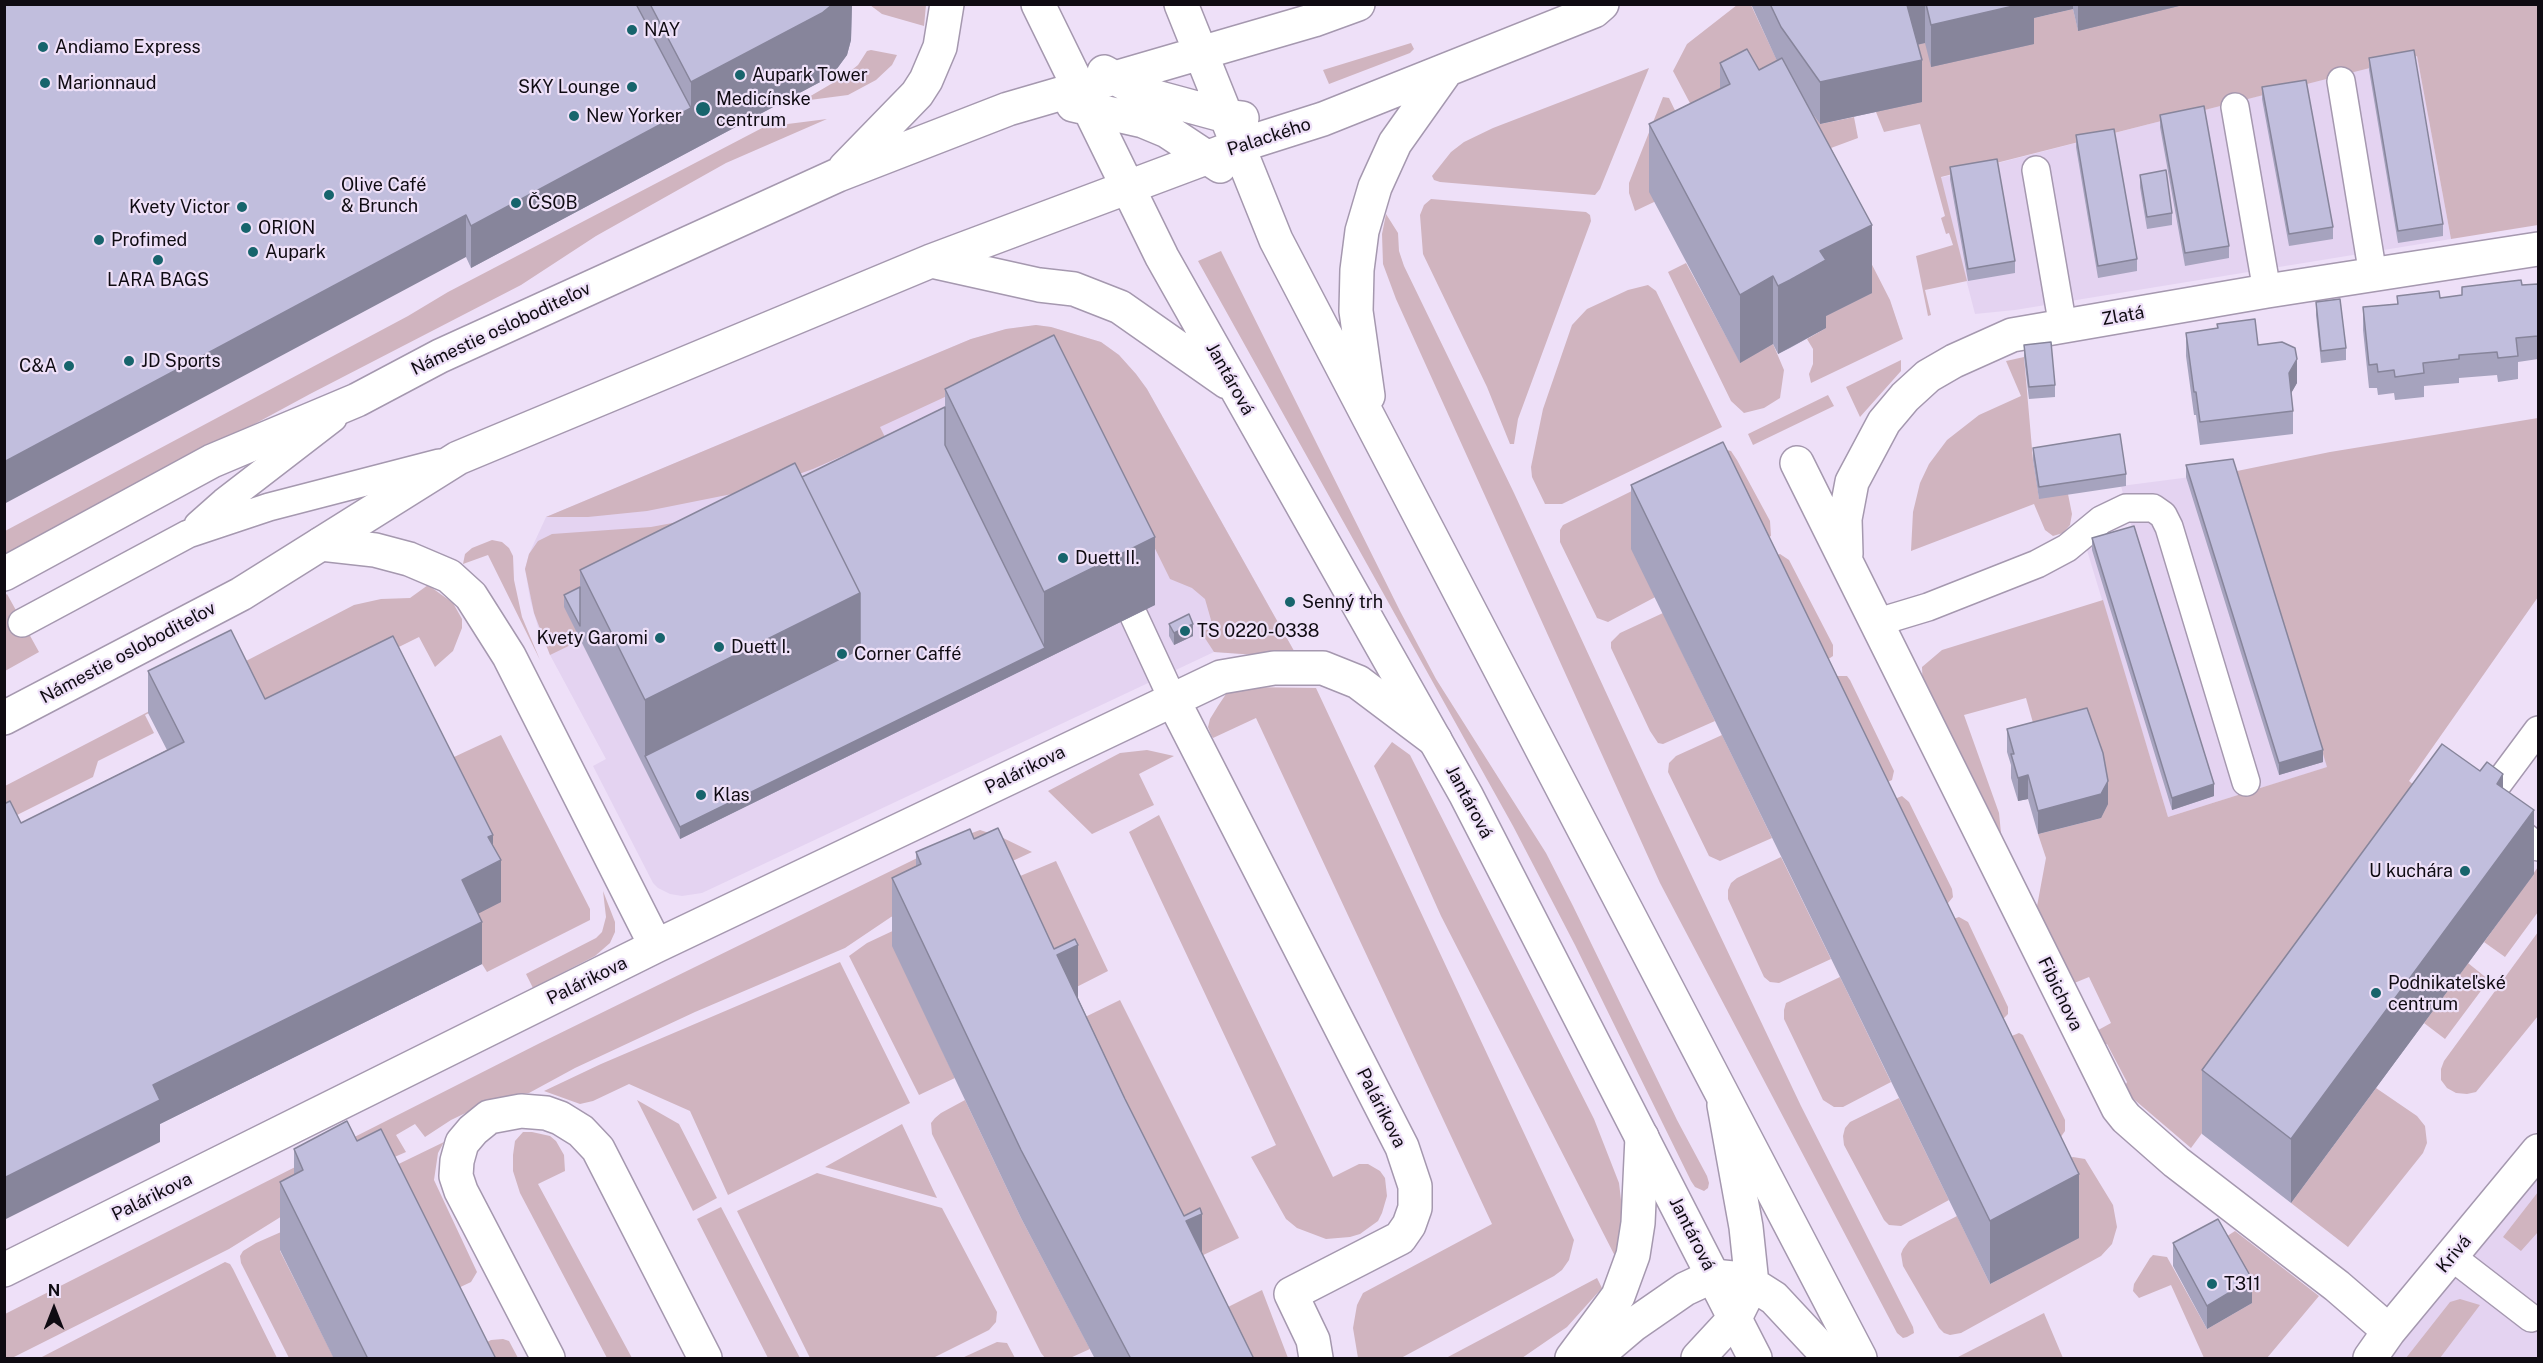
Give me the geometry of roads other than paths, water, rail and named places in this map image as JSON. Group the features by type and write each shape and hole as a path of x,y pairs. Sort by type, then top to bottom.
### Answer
{"street":[{"path":"838,175 916,94 926,80 940,47 947,4"},
{"path":"1142,182 1162,113 1173,32 1172,4"},
{"path":"1181,4 1226,116 1223,152"},
{"path":"1084,98 1113,78 1169,62 1204,62 1284,29 1358,4"},
{"name":"Palackého","path":"931,261 1223,152 1323,119 1594,11 1602,4"},
{"path":"1042,13 1091,64 1223,152 1265,212 1276,240 1860,1359"},
{"name":"Jantárová","path":"1042,13 1113,156 1142,182 1162,257 1471,806 1755,1359"},
{"path":"1052,215 1131,138 1162,113 1204,62"},
{"path":"1372,422 1356,311 1357,270 1362,231 1375,187 1395,143 1446,71"},
{"path":"1084,98 1162,113 1262,120 1323,119"},
{"name":"Námestie osloboditeľov","path":"4,574 212,462 357,400 440,356 838,175 1008,109 1084,98"},
{"name":"Zlatá","path":"1847,564 1845,519 1852,482 1884,422 1905,397 1928,376 1954,361 2012,335 2267,291 2538,249"},
{"path":"931,261 1039,285 1074,289 1120,307 1234,387"},
{"name":"Námestie osloboditeľov","path":"4,718 241,594 458,458 931,261"},
{"name":"Fibichova","path":"1797,463 2111,1097 2126,1118 2176,1162 2337,1286 2389,1331"},
{"path":"321,544 375,549 409,559 449,576 471,596 509,656 656,946"},
{"name":"Palárikova","path":"4,1270 656,946 1207,683 1237,673 1274,668 1323,668 1358,682 1435,740"},
{"name":"Palárikova","path":"1173,700 1402,1147 1415,1186 1415,1208 1409,1226 1400,1238 1291,1294 1319,1352"},
{"path":"1698,1359 1735,1318 1752,1284 1746,1227 1722,1094"},
{"path":"548,1359 461,1191 456,1176 462,1143 473,1130 489,1117 521,1111 546,1113 560,1118 581,1131 598,1149 705,1359"},
{"path":"1572,1359 1618,1296 1633,1255 1638,1223 1642,1137"},
{"name":"Krivá","path":"2370,1359 2389,1331 2538,1150"},
{"path":"1594,1359 1642,1319 1685,1289 1713,1276 1733,1278 1752,1284 1774,1298 1830,1359"}],"lane":[{"path":"2341,81 2373,275"},
{"path":"2235,107 2267,291"},
{"path":"2036,170 2063,327"},
{"path":"188,534 224,502 357,400"},
{"path":"22,623 188,534 269,507 458,458"},
{"path":"1875,623 1928,607 2037,564 2067,548 2101,520 2126,508 2153,508 2163,515 2169,527 2246,782"},
{"path":"1134,616 1173,700"},
{"path":"2538,730 2483,804 2538,846"},
{"path":"2452,1257 2531,1318"}],"place":[{"name":"NAY","path":"632,30"},
{"name":"Andiamo Express","path":"43,47"},
{"name":"Aupark Tower","path":"740,75"},
{"name":"Marionnaud","path":"45,83"},
{"name":"SKY Lounge","path":"632,87"},
{"name":"Medicínske centrum","path":"703,109"},
{"name":"New Yorker","path":"574,116"},
{"name":"Olive Café & Brunch","path":"329,195"},
{"name":"ČSOB","path":"516,203"},
{"name":"Kvety Victor","path":"242,207"},
{"name":"ORION","path":"246,228"},
{"name":"Profimed","path":"99,240"},
{"name":"Aupark","path":"253,252"},
{"name":"LARA BAGS","path":"158,260"},
{"name":"JD Sports","path":"129,361"},
{"name":"C&A","path":"69,366"},
{"name":"Duett II.","path":"1063,558"},
{"name":"Senný trh","path":"1290,602"},
{"name":"TS 0220-0338","path":"1185,631"},
{"name":"Kvety Garomi","path":"660,638"},
{"name":"Duett I.","path":"719,647"},
{"name":"Corner Caffé","path":"842,654"},
{"name":"Klas","path":"701,795"},
{"name":"U kuchára","path":"2465,871"},
{"name":"Podnikateľské centrum","path":"2376,993"},
{"name":"T311","path":"2212,1284"}]}
